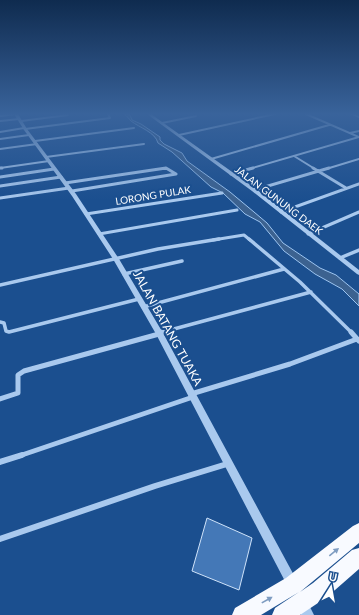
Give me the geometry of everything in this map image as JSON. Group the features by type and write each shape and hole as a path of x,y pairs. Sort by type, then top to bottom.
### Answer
{"highway":[{"path":"242,615 293,585 359,532"},
{"path":"282,615 305,609 320,590 359,557"}],"street":[{"path":"0,150 8,143"},
{"name":"JALAN BATANG TUAKA","path":"36,143 67,185 116,259 159,333 305,609"},
{"name":"JALAN GUNUNG DAEK","path":"189,143 230,174 254,190 359,273"},
{"path":"211,159 268,143"},
{"path":"230,174 340,143"},
{"path":"0,168 144,144"},
{"path":"294,156 346,188"},
{"path":"254,190 359,159"},
{"path":"0,186 67,185 176,174 166,168 67,185 0,198"},
{"path":"0,177 54,169"},
{"path":"281,212 359,184"},
{"name":"LORONG PULAK","path":"86,214 222,193"},
{"path":"99,234 237,210"},
{"path":"308,234 359,212"},
{"path":"0,285 158,250 244,235 310,292 358,340 0,462"},
{"path":"340,258 359,250"},
{"path":"124,274 182,262"},
{"path":"143,307 284,269"},
{"path":"0,399 15,394 19,391 18,375 24,371 310,292"},
{"path":"0,322 4,323 6,331 9,332 139,299"},
{"path":"0,540 155,486 227,464"}],"water":[{"path":"158,143 163,143 182,153 187,161 230,192 267,223 283,243 320,268 336,275 359,294 359,306 342,289 315,274 284,251 260,222 245,214 223,193 211,187 172,152"}],"building":[{"path":"207,518 252,538 239,590 192,571"}]}
